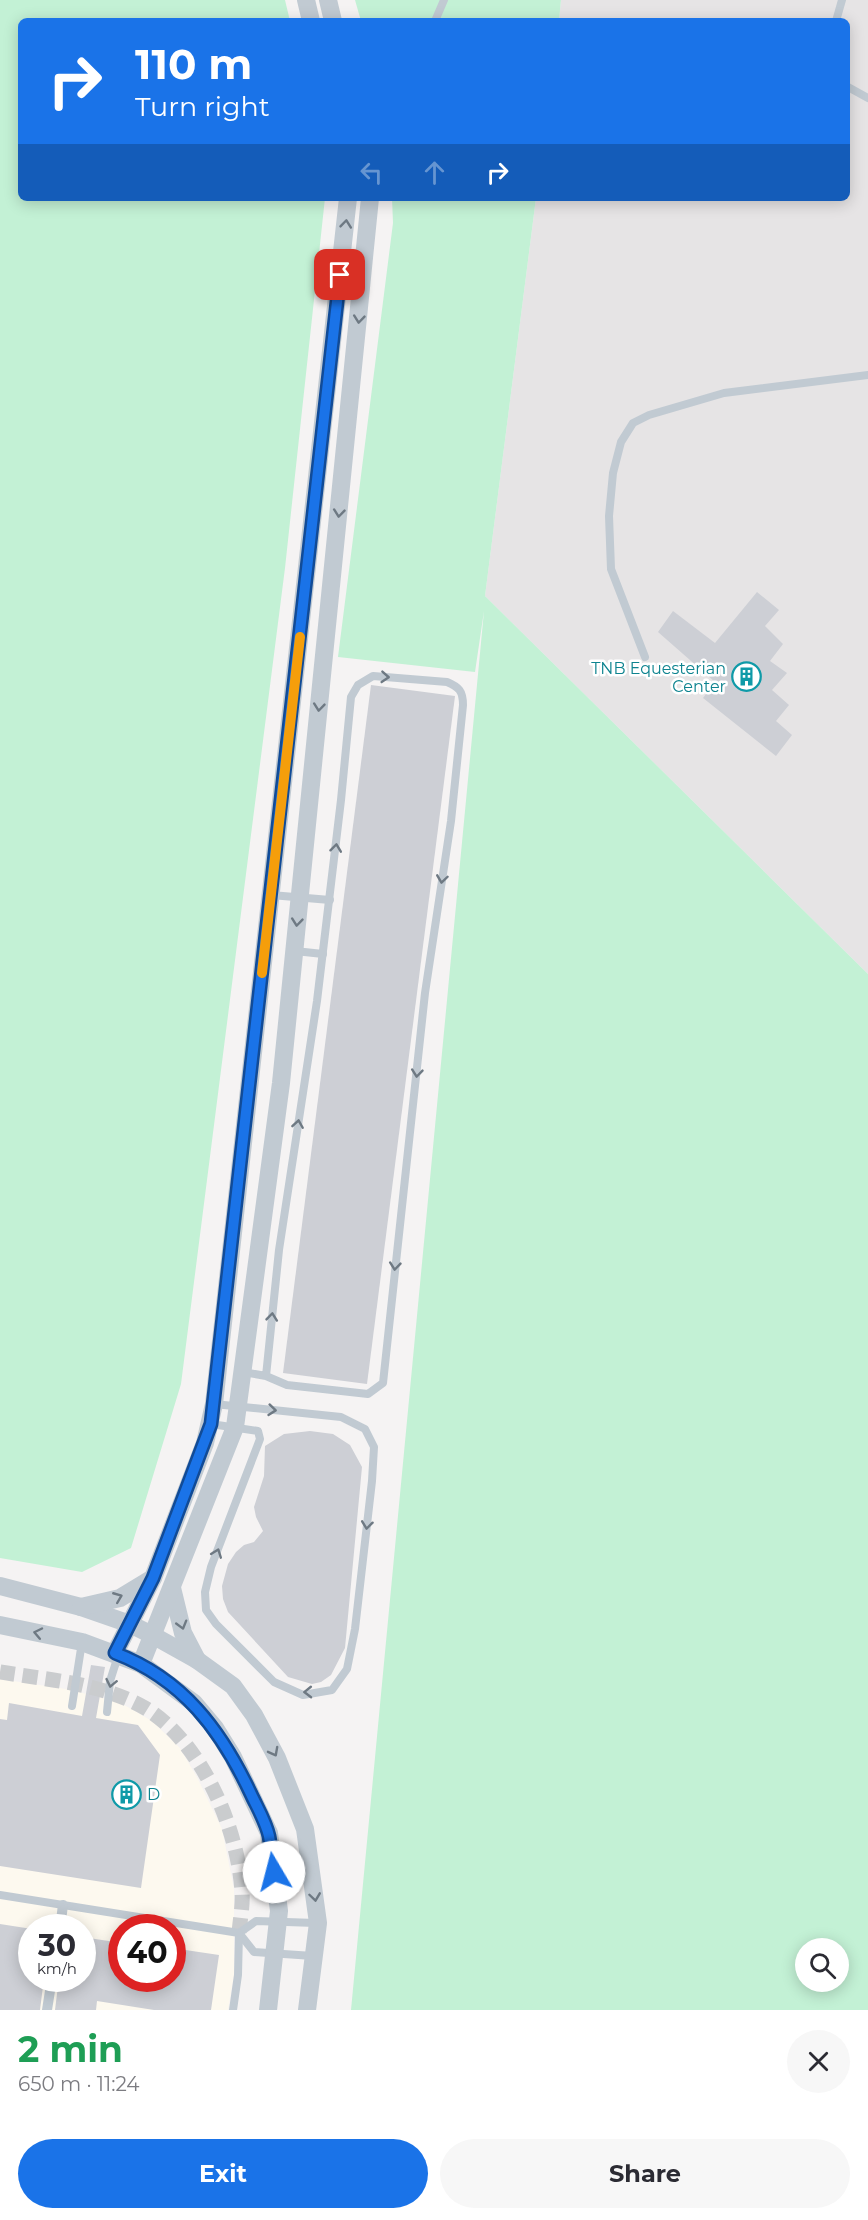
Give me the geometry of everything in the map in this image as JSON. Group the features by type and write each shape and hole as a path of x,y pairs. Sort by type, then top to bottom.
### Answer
{"street":[{"path":"306,0 310,18"},
{"path":"328,0 332,18"},
{"path":"117,1654 153,1578 211,1424 348,201"},
{"path":"141,1664 154,1636 235,1426 281,1083 370,201"},
{"path":"81,1607 120,1598 153,1578"},
{"path":"0,1586 81,1607 130,1624 154,1636 197,1660 233,1686 254,1715 277,1758 305,1829 318,1923 307,2010"},
{"path":"172,1588 183,1633 197,1660"},
{"path":"0,1625 82,1642 141,1664 194,1703 215,1728 233,1757 269,1833 279,1911 268,2010"},
{"path":"62,1914 63,1905"},
{"path":"309,1984 315,2010"},
{"path":"46,2010 49,1992"}],"lane":[{"path":"436,18 444,0"},
{"path":"837,18 842,0"},
{"path":"850,88 868,98"},
{"path":"645,657 611,569 609,516 613,473 621,442 633,423 649,415 724,393 868,375"},
{"path":"242,1372 266,1376 287,1385 368,1394 383,1383 425,993 451,821 463,705 463,694 458,686 447,682 373,676 358,685 351,697 330,900 279,1250 266,1376"},
{"path":"271,895 330,900"},
{"path":"294,951 323,954"},
{"path":"211,1424 258,1431 260,1439 211,1567 205,1592 206,1610 216,1624 274,1682 303,1695 332,1690 347,1669 355,1629 374,1447 365,1429 342,1417 214,1404"},
{"path":"72,1706 82,1642"},
{"path":"107,1712 110,1681 117,1654"},
{"path":"0,1895 239,1933 254,1952 313,1956"},
{"path":"239,1933 256,1921 318,1923"},
{"path":"233,2010 238,1975 239,1933"}],"shaded area":[{"path":"561,0 868,0 868,974 485,596 536,201 850,201 850,18 559,18"},
{"path":"0,1679 66,1689 119,1702 152,1721 180,1748 222,1829 234,1889 234,1975 228,2010 0,2010"}],"green space":[{"path":"0,0 285,0 289,18 18,18 18,201 325,201 285,568 181,1384 131,1548 82,1572 0,1558"},
{"path":"355,0 561,0 559,18 360,18"},
{"path":"392,201 536,201 485,596 868,974 868,2010 351,2010 484,611 475,672 338,657 393,223"}],"building":[{"name":"TNB Equesterian Center","path":"757,592 779,610 765,626 783,644 770,661 787,673 772,690 789,705 776,721 792,735 776,756 703,698 715,682 658,632 673,611 715,643"},
{"path":"371,685 455,696 367,1384 283,1373"},
{"path":"310,1431 333,1434 350,1445 362,1467 345,1648 331,1675 321,1682 312,1684 288,1677 228,1612 223,1599 222,1586 228,1564 236,1552 244,1545 254,1542 263,1531 254,1507 264,1476 265,1446 284,1434"},
{"path":"91,1665 105,1667 96,1718 138,1725 160,1755 141,1888 0,1866 0,1719 7,1720 9,1703 82,1716"},
{"path":"0,1924 18,1927 18,1992 42,1992 40,2010 0,2010"},
{"path":"96,1939 108,1941 108,1992 186,1992 186,1950 219,1955 211,2010 154,2010 97,2001 96,2010 55,2010 57,1992 96,1992"}],"tunnel":[{"path":"0,1672 74,1684 111,1693 145,1708 165,1723 184,1742 213,1789 225,1815 233,1841 242,1892 239,1933"}],"slow traffic":[{"path":"262,973 300,637"}],"place":[{"name":"TNB Equesterian Center","path":"747,677"},
{"name":"D","path":"126,1794"}],"route":[{"path":"274,1872 269,1833 233,1757 215,1728 194,1703 141,1664 115,1653 153,1578 211,1424 340,275"}]}
